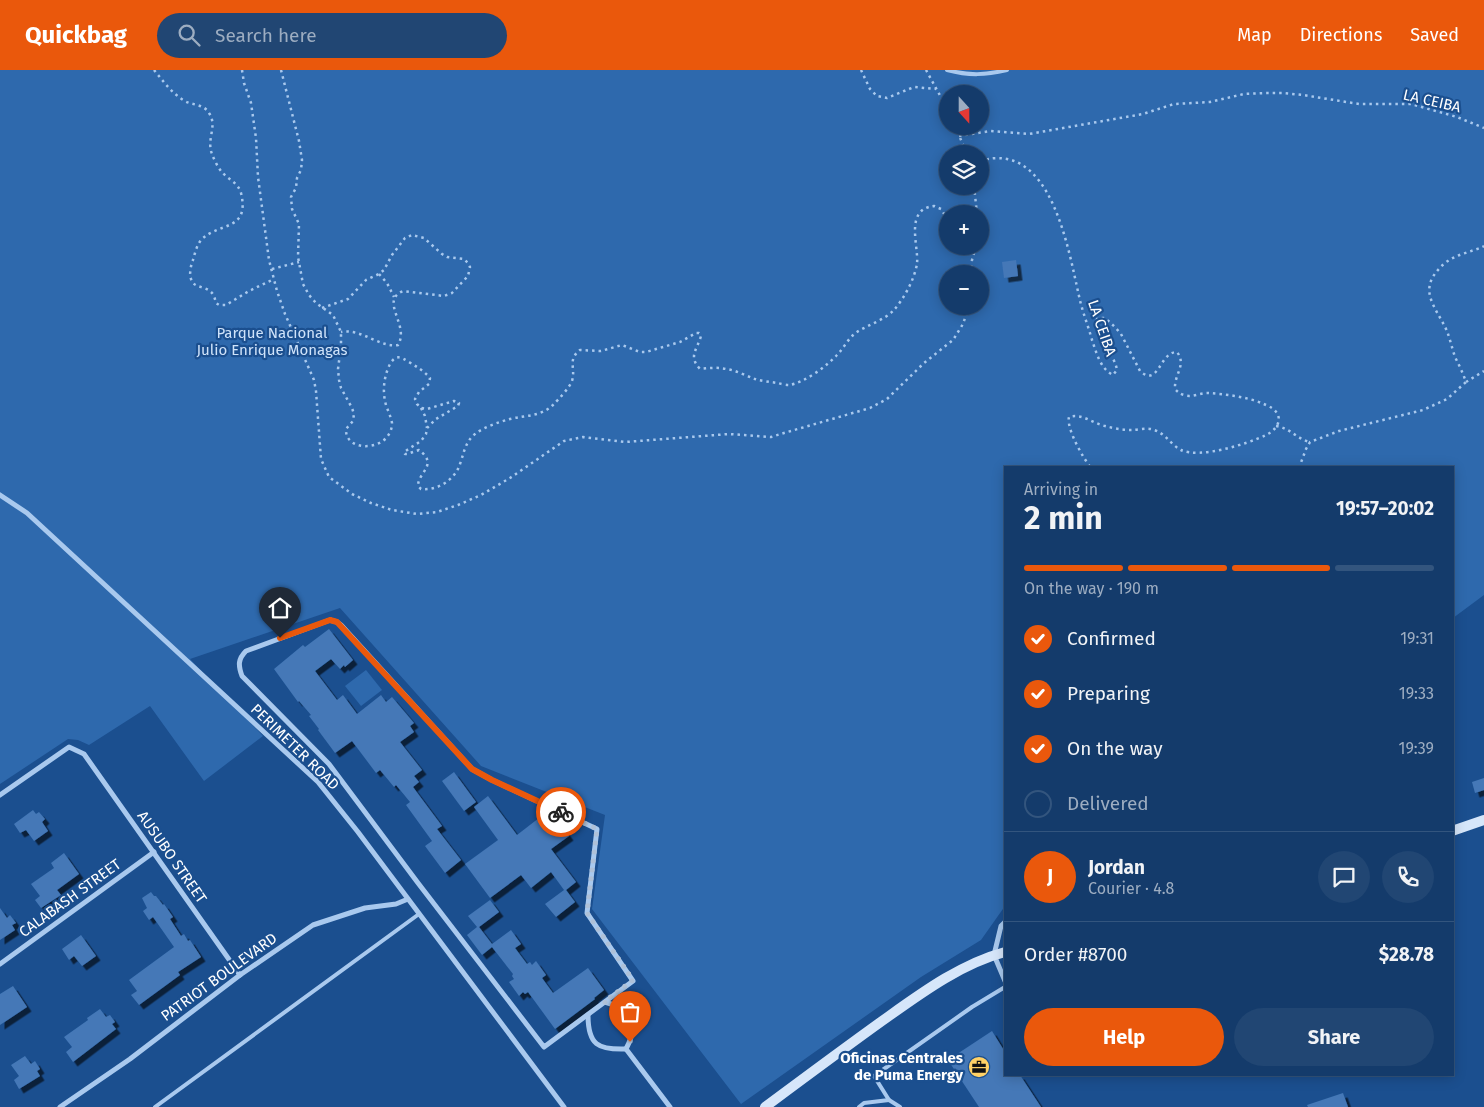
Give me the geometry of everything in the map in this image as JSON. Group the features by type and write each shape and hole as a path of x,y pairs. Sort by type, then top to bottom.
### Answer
{"street":[{"name":"PERIMETER ROAD","path":"0,495 27,513 318,782 358,832 564,1107"},
{"path":"330,620 337,622 472,769 597,829 587,913 633,980 588,1015 544,1046 329,764 242,676 238,662 246,650 330,620"},
{"name":"AUSUBO STREET","path":"0,795 69,747 84,754 240,975"},
{"path":"1454,830 1484,820"},
{"name":"CALABASH STREET","path":"0,964 154,852"},
{"name":"PATRIOT BOULEVARD","path":"60,1107 130,1059 240,975 313,925 365,908 396,904 408,899"},
{"path":"1004,923 1001,926 994,955 1004,979"},
{"path":"765,1107 926,990 994,955 1004,952"},
{"path":"604,1002 621,1008 630,1018 633,1025 632,1034 626,1049"},
{"path":"588,1015 589,1031 599,1046 608,1049 626,1049"},
{"path":"626,1049 670,1107"}],"lane":[{"path":"947,70 974,75 1007,70"},
{"path":"156,1107 419,914"},
{"path":"900,1107 888,1100 874,1076 972,1007 1004,988"},
{"path":"859,1107 864,1103 888,1100"}],"path":[{"path":"154,70 172,92 190,103 200,105 208,111 213,121 209,139 211,152 220,170 236,184 242,198 240,217 234,223 207,236 200,242 192,265 190,275 192,281 197,286 213,293 216,303 226,305 274,279"},
{"path":"242,70 251,104 256,138 258,177 266,240 274,279 294,336 314,380 321,458 329,477 352,494 371,503 392,510 418,514 436,512 466,502 510,478 564,441 583,437 625,442 729,434 771,437 870,408 887,399 924,363 953,340 966,315"},
{"path":"281,70 302,160 296,188 291,197 292,209 299,224 299,262 303,284 309,295 322,308 333,315 341,332 339,380 354,414 353,421 346,431 347,436 352,442 373,446 385,440 390,432 392,424 386,404 384,388 388,367 393,359 404,358 424,372 430,378 429,384 419,392 415,399 426,421 426,434 422,440 404,452 407,454 419,450 426,457 426,468 418,479 419,488 432,489 452,477 460,466 463,451 469,439 476,433 511,419 538,414 547,410 570,385 572,361 580,350 601,351 622,345 640,352 646,352 680,342 699,333 701,336 694,359 695,364 700,369 713,367 727,369 756,379 789,385 806,379 837,355 857,332 888,315 906,295 917,262 915,225 925,208 934,206 939,209"},
{"path":"861,70 870,89 877,96 887,98 914,88 936,89"},
{"path":"926,70 939,94"},
{"name":"LA CEIBA","path":"960,136 991,131 1029,134 1142,114 1174,104 1210,102 1244,94 1282,93 1358,104 1411,104 1457,117 1484,128"},
{"path":"960,136 964,145"},
{"name":"LA CEIBA","path":"989,160 1000,158 1011,159 1020,163 1031,171 1041,183 1052,202 1067,246 1083,312 1097,354 1110,374 1113,375 1117,370 1113,358 1102,343 1097,329 1097,319 1100,318 1105,318 1121,334 1140,371 1146,376 1150,377 1170,354 1177,352 1182,364 1175,388 1182,395 1188,396 1203,393 1257,401 1274,408 1279,417 1276,426"},
{"path":"322,308 348,299 366,280 380,274 392,255 408,236 424,238 442,254 448,257 464,259 468,263 470,268 468,276 452,293 444,296 403,291 394,297"},
{"path":"1466,382 1446,329 1432,305 1430,285 1435,275 1445,263 1454,257 1484,246"},
{"path":"272,269 299,262"},
{"path":"341,332 354,332 384,343 398,345 401,336 398,317 393,303 394,297 380,274"},
{"path":"1300,466 1310,442 1339,430 1424,410 1447,399 1466,382 1484,371"},
{"path":"420,408 427,409 454,401 459,404 436,419 427,428"},
{"path":"1089,466 1068,426 1069,417 1075,415 1102,426 1129,430 1151,429 1159,432 1181,450 1189,452 1210,452 1236,446 1271,432 1276,426 1291,430 1299,438 1310,442"}],"green space":[{"name":"Parque Nacional Julio Enrique Monagas","path":"0,70 1484,70 1484,595 1454,617 1454,466 1004,466 1004,907 981,940 921,977 741,1104 592,909 605,815 481,766 340,608 190,659 263,736 204,781 150,706 89,745 78,740 68,739 0,784"},
{"path":"366,670 382,690 361,706 345,686"}],"building":[{"path":"1016,260 1018,276 1004,278 1002,262"},
{"path":"329,629 353,660 340,669 331,659 315,671 337,700 343,695 357,714 381,695 386,702 392,697 414,723 410,726 414,732 400,742 422,770 414,776 419,782 413,787 442,826 437,829 461,860 445,873 425,846 432,841 406,805 410,802 396,785 394,787 380,770 376,773 352,741 335,753 309,716 311,715 298,702 274,669 303,645 305,647"},
{"path":"454,772 476,802 464,811 442,781"},
{"path":"1484,778 1484,790 1475,793 1472,782"},
{"path":"488,796 517,835 548,811 552,813 569,836 551,849 576,882 566,890 575,902 556,917 545,904 564,890 551,872 531,888 521,875 490,898 465,864 498,840 474,807"},
{"path":"33,810 36,814 39,812 45,819 42,822 48,831 34,841 26,830 20,833 14,824"},
{"path":"64,853 79,874 57,890 61,895 41,908 35,900 40,896 31,884 54,868 51,863"},
{"path":"151,892 164,904 173,917 170,919 181,936 184,934 188,941 190,940 201,957 178,972 180,975 139,1005 131,995 137,991 129,980 174,947 153,917 149,920 143,911 147,908 142,898"},
{"path":"490,900 499,912 479,927 492,944 511,930 521,944 515,948 527,964 530,962 532,965 536,961 546,975 542,978 553,993 588,968 604,990 555,1029 528,992 525,994 523,992 519,996 509,982 514,979 513,974 492,947 482,955 467,935 477,927 468,916"},
{"path":"0,908 7,918 10,915 16,923 12,925 15,930 0,940"},
{"path":"81,935 96,956 82,966 74,956 69,960 62,949"},
{"path":"13,986 27,1007 0,1025 0,994"},
{"path":"100,1009 106,1017 110,1015 115,1022 112,1024 116,1029 73,1062 66,1052 72,1047 64,1037"},
{"name":"Oficinas Centrales de Puma Energy","path":"992,1031 1004,1050 1004,1076 1021,1076 1041,1107 979,1107 948,1060"},
{"path":"25,1056 31,1064 35,1061 40,1069 37,1071 40,1076 19,1089 14,1080 19,1076 11,1065"},
{"path":"1343,1093 1348,1107 1308,1107 1307,1105"}],"way so far":[{"path":"561,812 597,829 587,913 633,980 604,1002 621,1008 630,1018 633,1025 630,1042"}],"place":[{"name":"Oficinas Centrales de Puma Energy","path":"979,1067"}],"route":[{"path":"280,638 330,620 337,622 472,769 561,812"}]}
